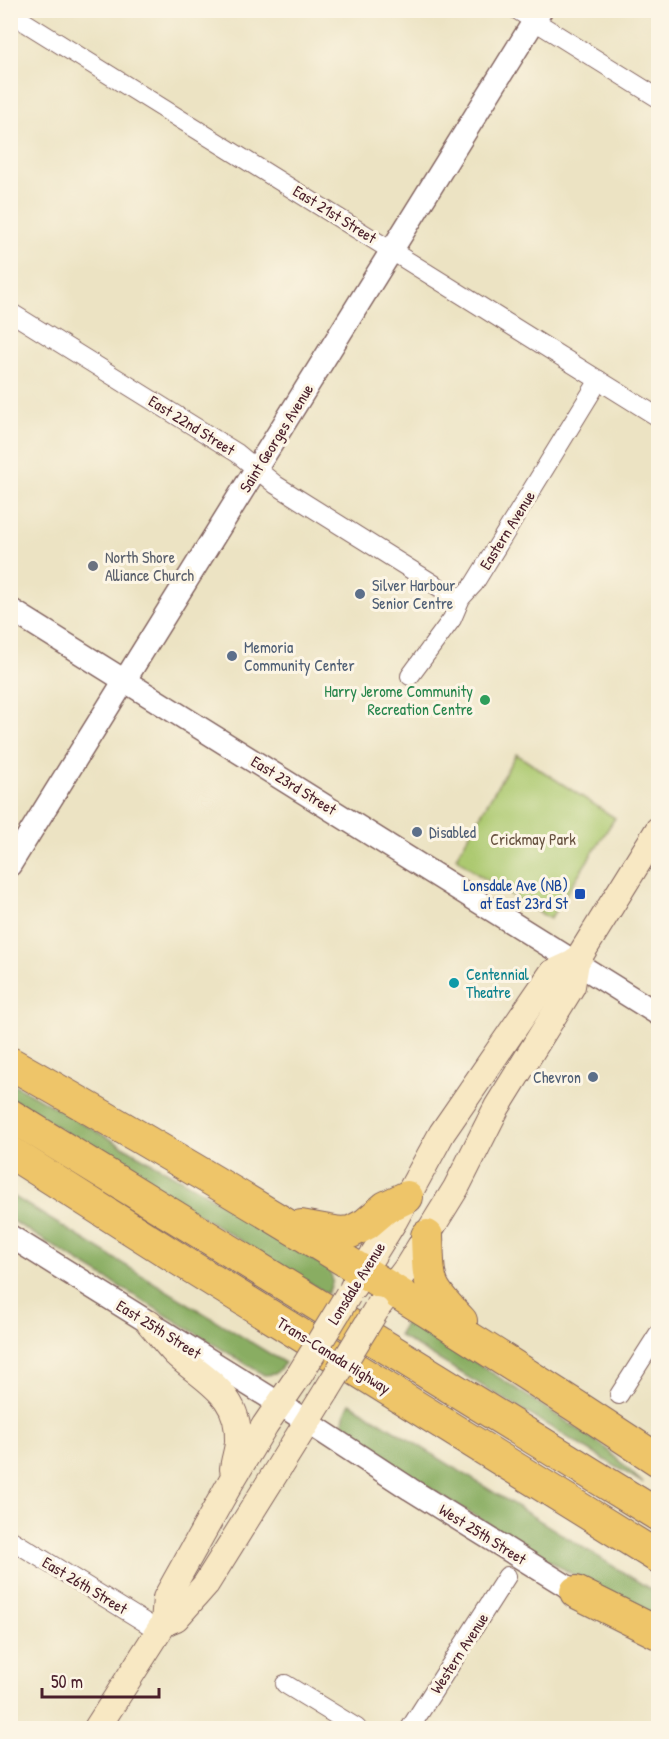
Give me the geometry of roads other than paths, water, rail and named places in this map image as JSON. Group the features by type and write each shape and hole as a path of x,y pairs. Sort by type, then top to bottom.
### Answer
{"highway":[{"path":"10,1063 285,1223 356,1283 489,1350 658,1460"},
{"path":"10,1115 658,1515"},
{"name":"Trans-Canada Highway","path":"10,1152 658,1557"},
{"path":"285,1223 340,1233 351,1232 366,1224 386,1208 407,1197"},
{"path":"427,1236 429,1278 437,1296 489,1350"},
{"path":"576,1592 658,1633"}],"main road":[{"name":"Lonsdale Avenue","path":"161,1627 176,1618 206,1584 384,1299 427,1236 456,1188 498,1107 572,986 576,962 658,830"},
{"name":"Lonsdale Avenue","path":"97,1728 161,1627 166,1598 232,1480 356,1283 442,1133 552,973 576,962"},
{"path":"150,1324 175,1352 212,1382 224,1395 233,1410 238,1439 232,1480"}],"street":[{"name":"East 21st Street","path":"10,12 658,417"},
{"name":"Saint Georges Avenue","path":"10,865 393,250 531,14"},
{"path":"531,14 658,98"},
{"name":"East 22nd Street","path":"10,312 237,453 285,491 446,591 461,598"},
{"name":"Eastern Avenue","path":"410,676 452,619 461,598 474,584 599,380"},
{"name":"East 23rd Street","path":"10,609 658,1014"},
{"name":"East 25th Street","path":"10,1236 307,1422"},
{"path":"619,1395 658,1334"},
{"name":"West 25th Street","path":"307,1422 576,1592 658,1648"},
{"name":"East 26th Street","path":"10,1539 161,1627"},
{"name":"Western Avenue","path":"410,1728 507,1576"},
{"path":"285,1684 357,1728"}],"place":[{"name":"North Shore Alliance Church","path":"93,566"},
{"name":"Silver Harbour Senior Centre","path":"360,594"},
{"name":"Memoria Community Center","path":"232,656"},
{"name":"Harry Jerome Community Recreation Centre","path":"485,700"},
{"name":"Disabled","path":"417,832"},
{"name":"Lonsdale Ave (NB) at East 23rd St","path":"580,894"},
{"name":"Centennial Theatre","path":"454,983"},
{"name":"Chevron","path":"593,1077"}],"park label":[{"name":"Crickmay Park","path":"533,839"}]}
